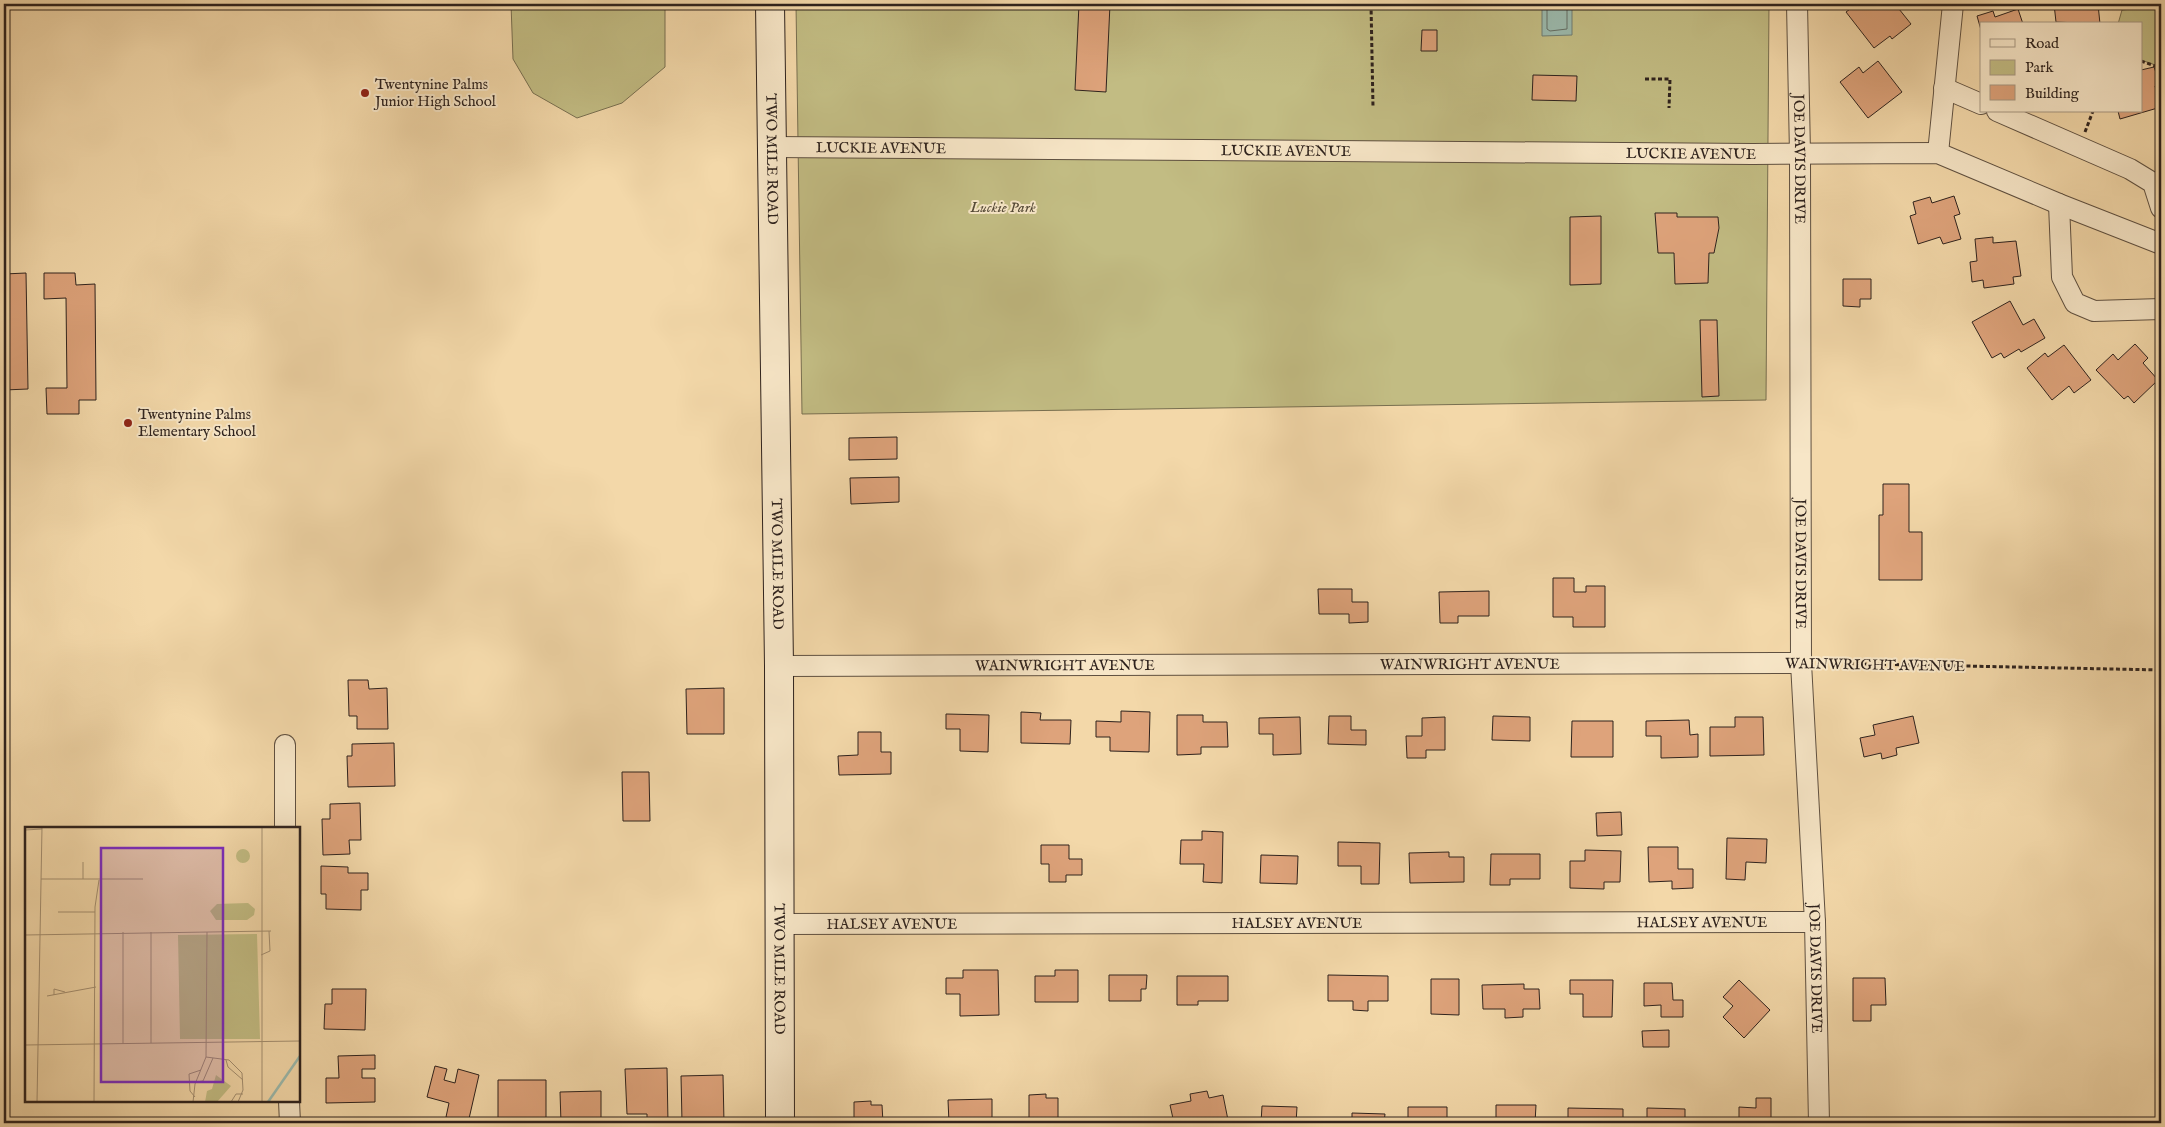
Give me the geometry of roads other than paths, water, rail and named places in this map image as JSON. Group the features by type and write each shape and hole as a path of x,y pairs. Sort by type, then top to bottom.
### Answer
{"street":[{"name":"TWO MILE ROAD","path":"770,4 779,666 778,924 780,1123"},
{"name":"JOE DAVIS DRIVE","path":"1797,4 1800,154 1801,663 1815,922 1818,1123"},
{"path":"1952,4 1938,153 2059,204 2161,244"},
{"path":"1944,88 1980,104"},
{"path":"1999,112 2130,169 2153,183 2161,208"},
{"name":"LUCKIE AVENUE","path":"772,147 1800,154 1938,153"},
{"path":"2059,204 2062,276 2075,303 2094,311 2161,310"},
{"name":"WAINWRIGHT AVENUE","path":"779,666 1801,663"},
{"path":"285,745 285,827"},
{"name":"HALSEY AVENUE","path":"778,924 1815,922"},
{"path":"289,1102 290,1123"}],"water":[{"path":"1542,4 1572,4 1572,35 1542,36"}],"place":[{"name":"Twentynine Palms Junior High School","path":"365,93"},
{"name":"Twentynine Palms Elementary School","path":"128,423"}],"park label":[{"name":"Luckie Park","path":"1003,207"}]}
